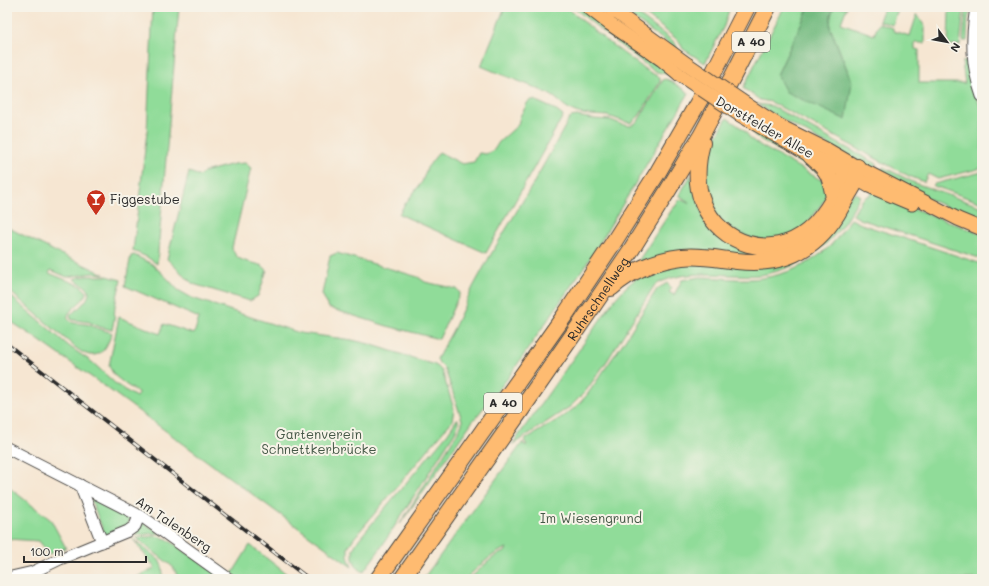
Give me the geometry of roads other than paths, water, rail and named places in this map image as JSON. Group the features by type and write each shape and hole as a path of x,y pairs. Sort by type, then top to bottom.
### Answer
{"highway":[{"path":"731,39 737,18 738,7"},
{"name":"Ruhrschnellweg","path":"378,579 565,315 615,240 658,172 695,107 747,7"},
{"name":"Ruhrschnellweg","path":"403,577 631,250 710,119 768,7"},
{"path":"710,119 703,137 697,164 697,179 702,202 717,225 727,234 742,242 756,246 774,246 790,242 800,237 809,231 819,220 853,173"},
{"path":"812,156 828,172 834,198"},
{"path":"593,306 622,279 648,265 682,257 716,258 745,262 766,262 785,258 804,249 822,234 832,222 853,173"}],"main road":[{"name":"Dorstfelder Allee","path":"588,7 662,60 683,70 812,156 982,229"},
{"name":"Dorstfelder Allee","path":"612,8 683,70"},
{"name":"Dorstfelder Allee","path":"743,109 828,150 853,173"}],"street":[{"path":"976,7 972,50 977,82 982,96"},
{"name":"Am Talenberg","path":"7,448 139,516 229,579"},
{"path":"80,485 102,542"},
{"path":"7,578 33,572 128,531 135,526 139,516"}],"railway":[{"path":"7,344 309,579"}],"place":[{"name":"Figgestube","path":"96,216"}],"park label":[{"name":"Gartenverein Schnettkerbrücke","path":"319,442"},
{"name":"Im Wiesengrund","path":"591,518"}]}
